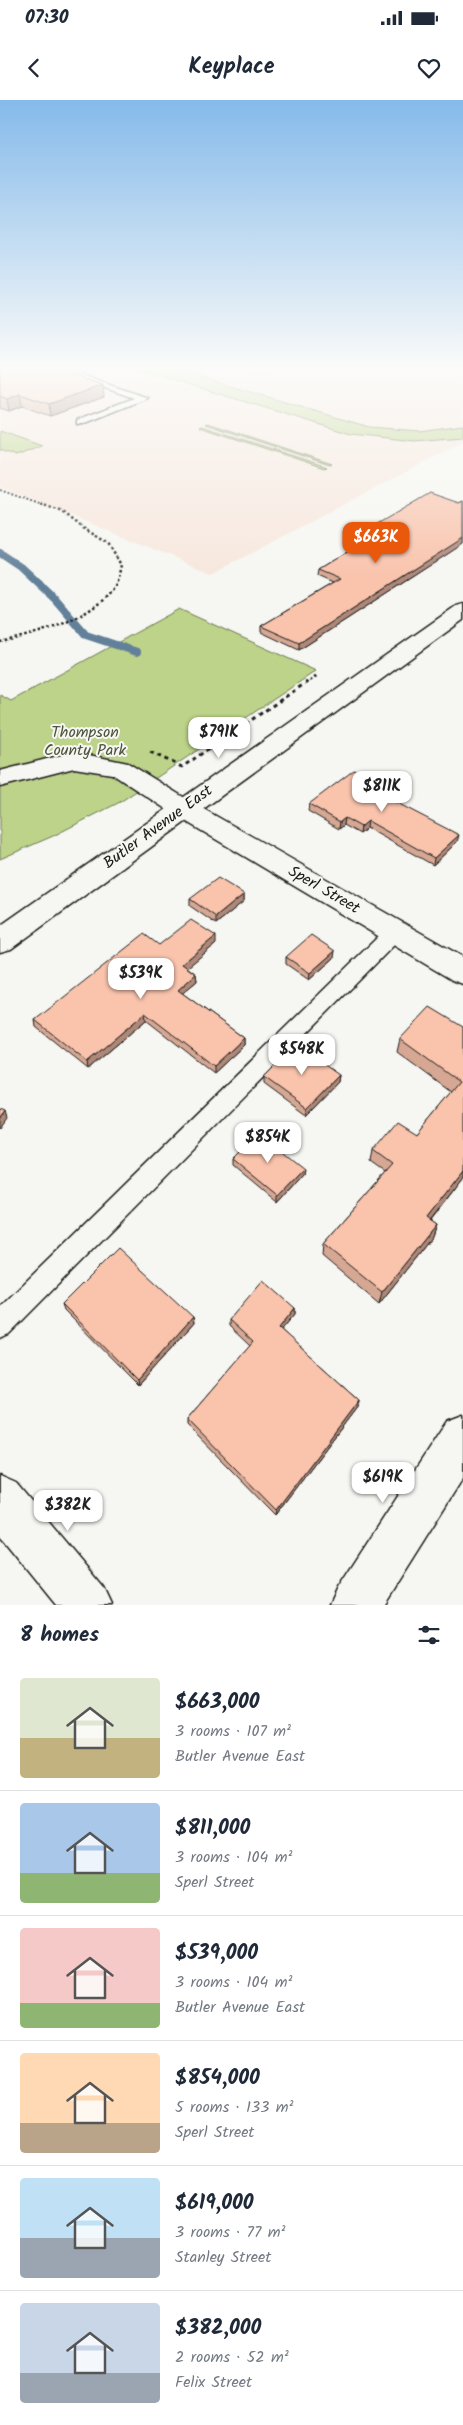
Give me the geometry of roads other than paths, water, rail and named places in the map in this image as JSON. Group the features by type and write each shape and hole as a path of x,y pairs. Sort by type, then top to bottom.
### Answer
{"street":[{"name":"Butler Avenue East","path":"0,941 463,610"},
{"name":"Sperl Street","path":"0,779 74,760 120,768 184,809 463,972"},
{"path":"356,1605 463,1437"},
{"path":"0,1499 87,1605"}],"lane":[{"path":"0,1326 395,932"}],"waterway":[{"path":"0,553 21,567 54,598 86,635 137,652"}],"park label":[{"name":"Thompson County Park","path":"85,741"}]}
